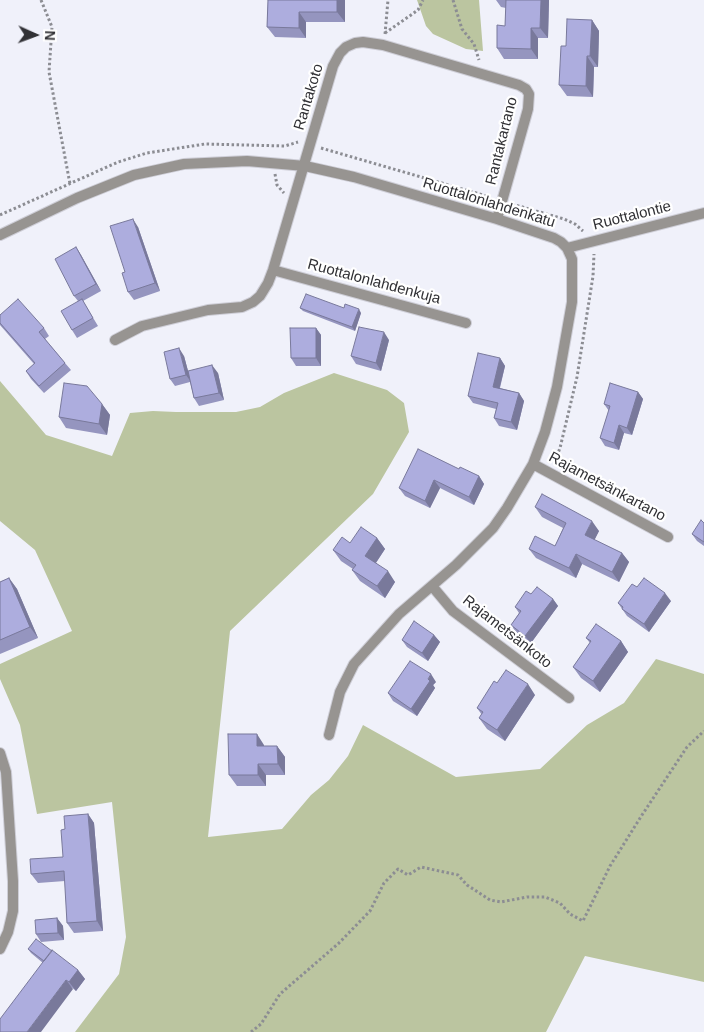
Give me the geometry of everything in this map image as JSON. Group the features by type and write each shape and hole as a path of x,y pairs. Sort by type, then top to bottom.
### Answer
{"street":[{"name":"Rantakoto","path":"115,340 142,326 208,310 242,307 260,296 273,270 334,66 340,53 346,47 355,43 369,43 480,73"},
{"name":"Rantakartano","path":"480,73 519,85 526,88 529,94 528,109 497,219"},
{"name":"Ruottalonlahdenkatu","path":"0,235 78,198 134,175 184,164 247,161 305,166 354,177 497,219 554,238 567,248 572,259 572,302 557,386 545,432 533,464 508,508 493,528 456,565 399,614 354,664 340,692 329,734"},
{"name":"Ruottalontie","path":"567,248 704,213"},
{"name":"Ruottalonlahdenkuja","path":"273,270 466,323"},
{"name":"Rajametsänkartano","path":"533,464 668,536"},
{"name":"Rajametsänkoto","path":"432,586 453,611 569,698"},
{"path":"0,753 12,838 13,912 8,932 0,949"}],"path":[{"path":"41,0 52,26 48,72 69,183 78,198"},
{"path":"384,46 388,0"},
{"path":"385,33 418,10 423,0"},
{"path":"453,0 462,28 477,50 480,73"},
{"path":"0,215 118,162 146,154 206,144 285,146 301,142 570,222 583,231 591,242 595,258 577,377 560,448 550,473"},
{"path":"251,1032 261,1024 280,994 339,943 370,911 384,883 398,869 408,875 421,867 458,875 467,884 490,900 501,902 528,897 545,897 560,903 570,914 583,921 610,866 642,814 687,747 704,731"}],"green space":[{"path":"417,0 479,0 483,51 466,49 433,34 426,26"},
{"path":"334,373 387,390 404,403 409,432 373,494 230,631 208,837 282,829 311,795 329,780 348,756 363,725 456,777 540,769 587,725 624,703 656,659 704,674 704,982 585,956 546,1032 75,1032 119,974 126,937 112,802 37,814 20,725 0,679 0,664 72,631 35,550 0,521 0,381 46,435 112,456 130,413 153,411 236,412 260,407 284,393"}],"building":[{"path":"268,0 337,0 337,12 299,12 299,28 267,27"},
{"path":"506,0 541,0 540,28 531,28 531,49 497,48 497,25 505,26"},
{"path":"567,19 592,20 590,56 587,56 586,86 559,85 561,46 566,46"},
{"path":"133,219 155,283 128,292 122,273 125,272 110,226"},
{"path":"76,247 96,284 74,296 55,259"},
{"path":"306,294 344,308 345,304 359,309 352,327 300,308"},
{"path":"18,299 44,328 39,332 65,363 39,386 26,371 35,363 0,323 0,315"},
{"path":"82,299 93,318 72,330 61,311"},
{"path":"359,327 384,332 376,363 351,356"},
{"path":"290,328 316,328 316,358 291,358"},
{"path":"179,348 186,375 170,379 164,352"},
{"path":"478,353 500,358 493,387 519,393 511,422 494,418 498,403 468,396"},
{"path":"212,365 219,393 194,398 188,371"},
{"path":"64,383 87,386 102,404 99,424 59,417"},
{"path":"610,383 638,392 627,428 619,425 614,443 600,438 610,406 604,404"},
{"path":"418,449 459,469 460,467 479,476 469,497 434,480 425,501 399,488"},
{"path":"542,494 592,521 585,535 622,553 612,572 576,554 569,568 529,549 535,536 555,546 566,523 535,507"},
{"path":"701,520 704,523 704,542 692,534"},
{"path":"361,527 377,538 365,556 388,571 377,586 352,570 356,565 333,550 342,537 350,543"},
{"path":"9,578 30,627 0,640 0,582"},
{"path":"644,578 665,593 644,624 622,609 623,607 618,603 632,584 637,587"},
{"path":"537,587 553,599 525,636 511,625 521,611 515,607 526,591 531,594"},
{"path":"414,621 434,635 422,653 402,640"},
{"path":"596,624 621,641 593,681 573,667 591,641 586,638"},
{"path":"410,661 431,674 428,679 430,681 411,709 388,693"},
{"path":"506,670 528,684 497,730 479,718 483,712 477,708 494,681 497,683"},
{"path":"228,734 257,734 257,746 277,746 278,764 258,764 258,775 229,775"},
{"path":"88,814 97,921 67,923 64,871 31,874 30,859 63,857 61,830 65,829 64,816"},
{"path":"57,918 58,933 36,934 35,920"},
{"path":"36,939 52,951 44,961 28,949"},
{"path":"52,950 78,970 69,982 66,980 27,1032 0,1032 0,1019"}]}
